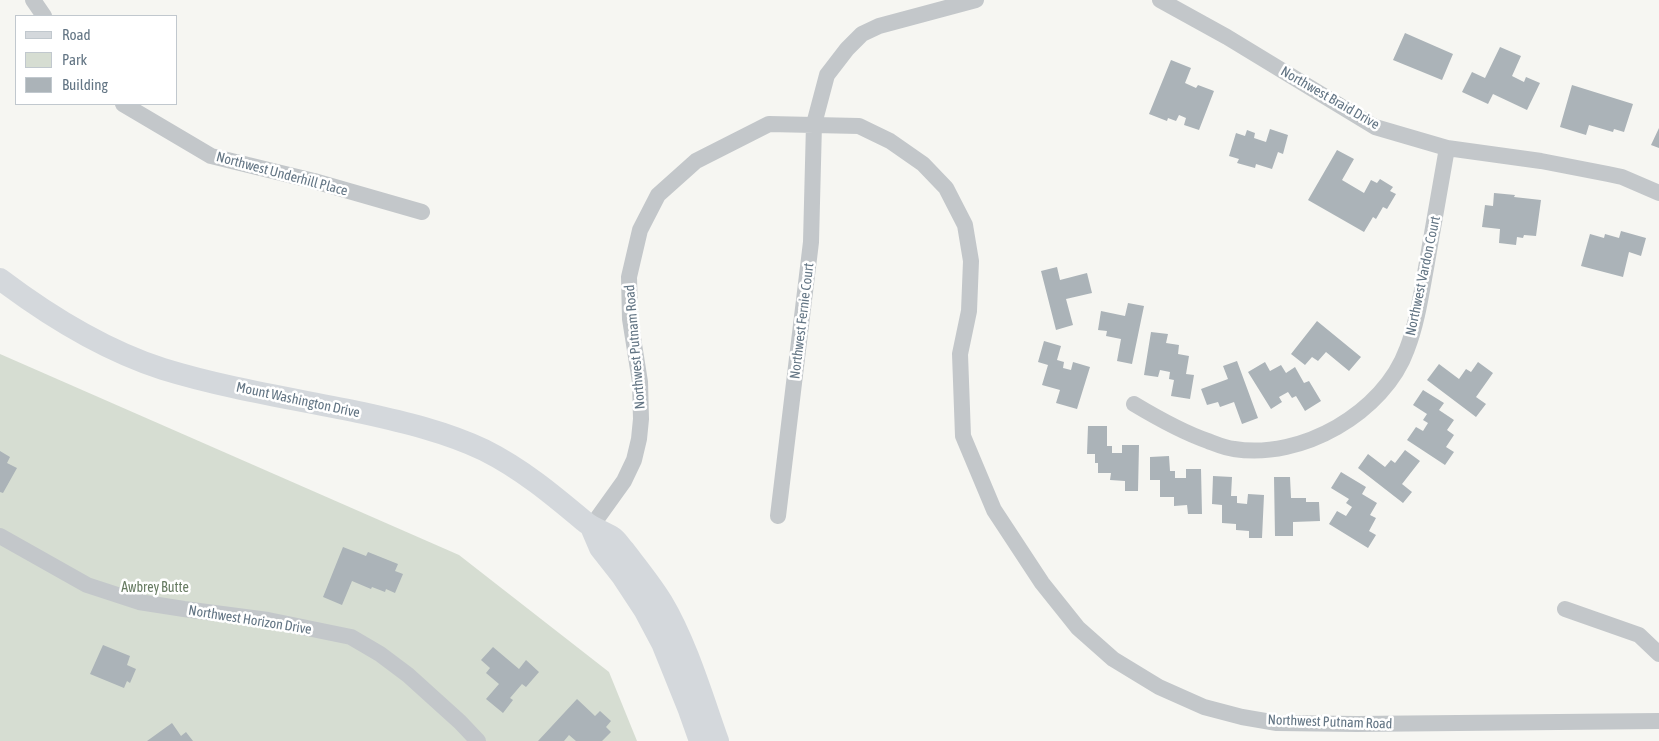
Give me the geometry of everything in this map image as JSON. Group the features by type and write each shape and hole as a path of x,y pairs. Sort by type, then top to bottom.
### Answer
{"main road":[{"name":"Mount Washington Drive","path":"0,279 33,304 68,325 115,349 162,368 233,387 423,427 484,450 510,465 547,489 591,527 613,538 642,574 662,603 682,645 718,741"},
{"name":"Mount Washington Drive","path":"591,527 600,548 622,576 654,627 700,741"}],"street":[{"path":"33,0 43,15"},
{"name":"Northwest Fernie Court","path":"778,516 811,242 814,124 827,75 862,34 879,26 976,0"},
{"name":"Northwest Braid Drive","path":"1160,0 1228,37 1368,124 1448,148 1622,177 1659,193"},
{"name":"Northwest Underhill Place","path":"125,105 211,156 314,181 422,212"},
{"name":"Northwest Putnam Road","path":"591,527 624,481 634,460 639,440 641,418 640,382 630,319 629,277 640,230 658,195 696,160 770,124 859,126 890,141 923,164 946,188 965,225 971,261 969,311 960,354 963,436 994,510 1042,583 1078,628 1112,659 1159,688 1204,707 1242,717 1277,723 1659,721"},
{"name":"Northwest Vardon Court","path":"1134,404 1186,433 1232,449 1250,451 1275,450 1303,443 1349,420 1379,396 1397,372 1407,348 1419,306 1448,148"},
{"name":"Northwest Horizon Drive","path":"0,536 87,585 139,602 268,620 351,637 380,654 408,675 478,741"},
{"path":"1565,609 1639,635 1659,654"}],"green space":[{"name":"Awbrey Butte","path":"0,354 459,555 609,672 637,741 0,741"}],"building":[{"path":"1405,33 1453,54 1442,80 1393,60"},
{"path":"1500,47 1521,56 1512,76 1524,82 1526,77 1540,83 1527,110 1493,94 1488,104 1462,92 1472,72 1485,78"},
{"path":"1171,60 1191,68 1185,83 1196,88 1198,85 1214,91 1199,130 1184,125 1186,118 1179,115 1176,121 1168,118 1167,121 1149,114"},
{"path":"1572,85 1633,104 1624,132 1614,129 1613,132 1589,125 1586,135 1560,127"},
{"path":"1659,128 1659,148 1651,145"},
{"path":"1270,129 1288,135 1283,154 1278,152 1272,169 1256,164 1255,168 1237,163 1239,159 1229,156 1236,133 1245,136 1247,130 1255,133 1254,138 1266,142"},
{"path":"1337,150 1354,159 1342,180 1364,193 1371,180 1377,183 1380,179 1393,187 1390,191 1396,194 1387,209 1383,207 1376,219 1373,217 1364,232 1308,200"},
{"path":"1494,193 1541,200 1536,236 1524,235 1523,238 1517,237 1516,245 1499,243 1500,229 1482,227 1485,205 1493,206"},
{"path":"1621,231 1646,238 1641,256 1629,252 1623,277 1581,266 1590,234 1604,238 1605,234 1619,238"},
{"path":"1057,267 1060,280 1087,273 1092,293 1066,299 1073,325 1056,330 1041,271"},
{"path":"1128,303 1144,306 1132,364 1117,361 1121,339 1106,336 1107,331 1098,330 1101,311 1125,316"},
{"path":"1317,321 1361,357 1349,371 1326,352 1318,361 1312,357 1305,365 1291,354"},
{"path":"1151,332 1168,334 1166,343 1179,345 1178,354 1189,356 1186,374 1194,375 1190,399 1171,396 1174,380 1169,379 1170,372 1160,370 1158,377 1144,375"},
{"path":"1044,341 1061,346 1057,360 1064,362 1063,368 1071,370 1073,362 1090,367 1077,409 1056,403 1060,390 1042,385 1048,365 1038,362"},
{"path":"1237,361 1258,418 1242,424 1234,402 1220,407 1218,402 1207,405 1201,389 1228,379 1223,366"},
{"path":"1265,362 1270,371 1281,365 1286,373 1295,367 1304,383 1309,381 1321,401 1305,411 1296,396 1292,398 1288,392 1279,397 1282,402 1271,409 1248,372"},
{"path":"1478,362 1493,373 1476,397 1486,404 1476,417 1427,380 1439,364 1459,379 1466,369 1471,372"},
{"path":"1423,390 1444,403 1439,410 1454,420 1447,430 1454,435 1446,447 1454,452 1445,465 1407,440 1416,427 1423,431 1428,423 1423,420 1427,414 1413,405"},
{"path":"1088,426 1107,426 1107,446 1112,446 1112,453 1122,453 1122,445 1139,445 1138,491 1125,491 1125,481 1110,480 1111,473 1098,473 1098,463 1095,463 1095,454 1087,454"},
{"path":"1405,450 1420,461 1402,484 1412,492 1403,503 1358,468 1368,454 1385,467 1391,460 1395,463"},
{"path":"0,451 10,457 7,463 17,468 3,493 0,492"},
{"path":"1169,456 1170,471 1175,471 1175,478 1186,478 1186,469 1201,469 1202,514 1188,514 1187,505 1174,506 1174,497 1160,497 1160,480 1150,480 1150,457"},
{"path":"1341,472 1366,487 1362,494 1377,503 1370,515 1376,518 1369,531 1376,535 1368,548 1329,524 1337,511 1346,516 1352,507 1346,503 1349,499 1331,488"},
{"path":"1213,476 1232,477 1231,496 1237,496 1237,503 1247,504 1248,494 1264,495 1262,538 1249,538 1249,531 1236,530 1236,524 1222,523 1222,505 1212,504"},
{"path":"1274,477 1290,477 1291,498 1306,498 1306,502 1319,502 1320,521 1293,522 1293,536 1275,536"},
{"path":"343,547 366,556 368,552 398,564 395,571 403,574 395,593 386,589 385,592 372,587 371,589 352,581 342,605 323,597"},
{"path":"103,645 130,656 127,665 136,669 130,683 127,681 124,688 90,674"},
{"path":"493,647 519,669 526,660 539,672 526,687 522,684 510,698 513,700 503,713 486,699 499,684 486,673 490,668 481,660"},
{"path":"577,699 595,716 600,711 611,721 606,727 611,732 602,741 576,741 569,735 564,741 538,741"},
{"path":"172,723 181,736 186,732 193,741 147,741"}]}
